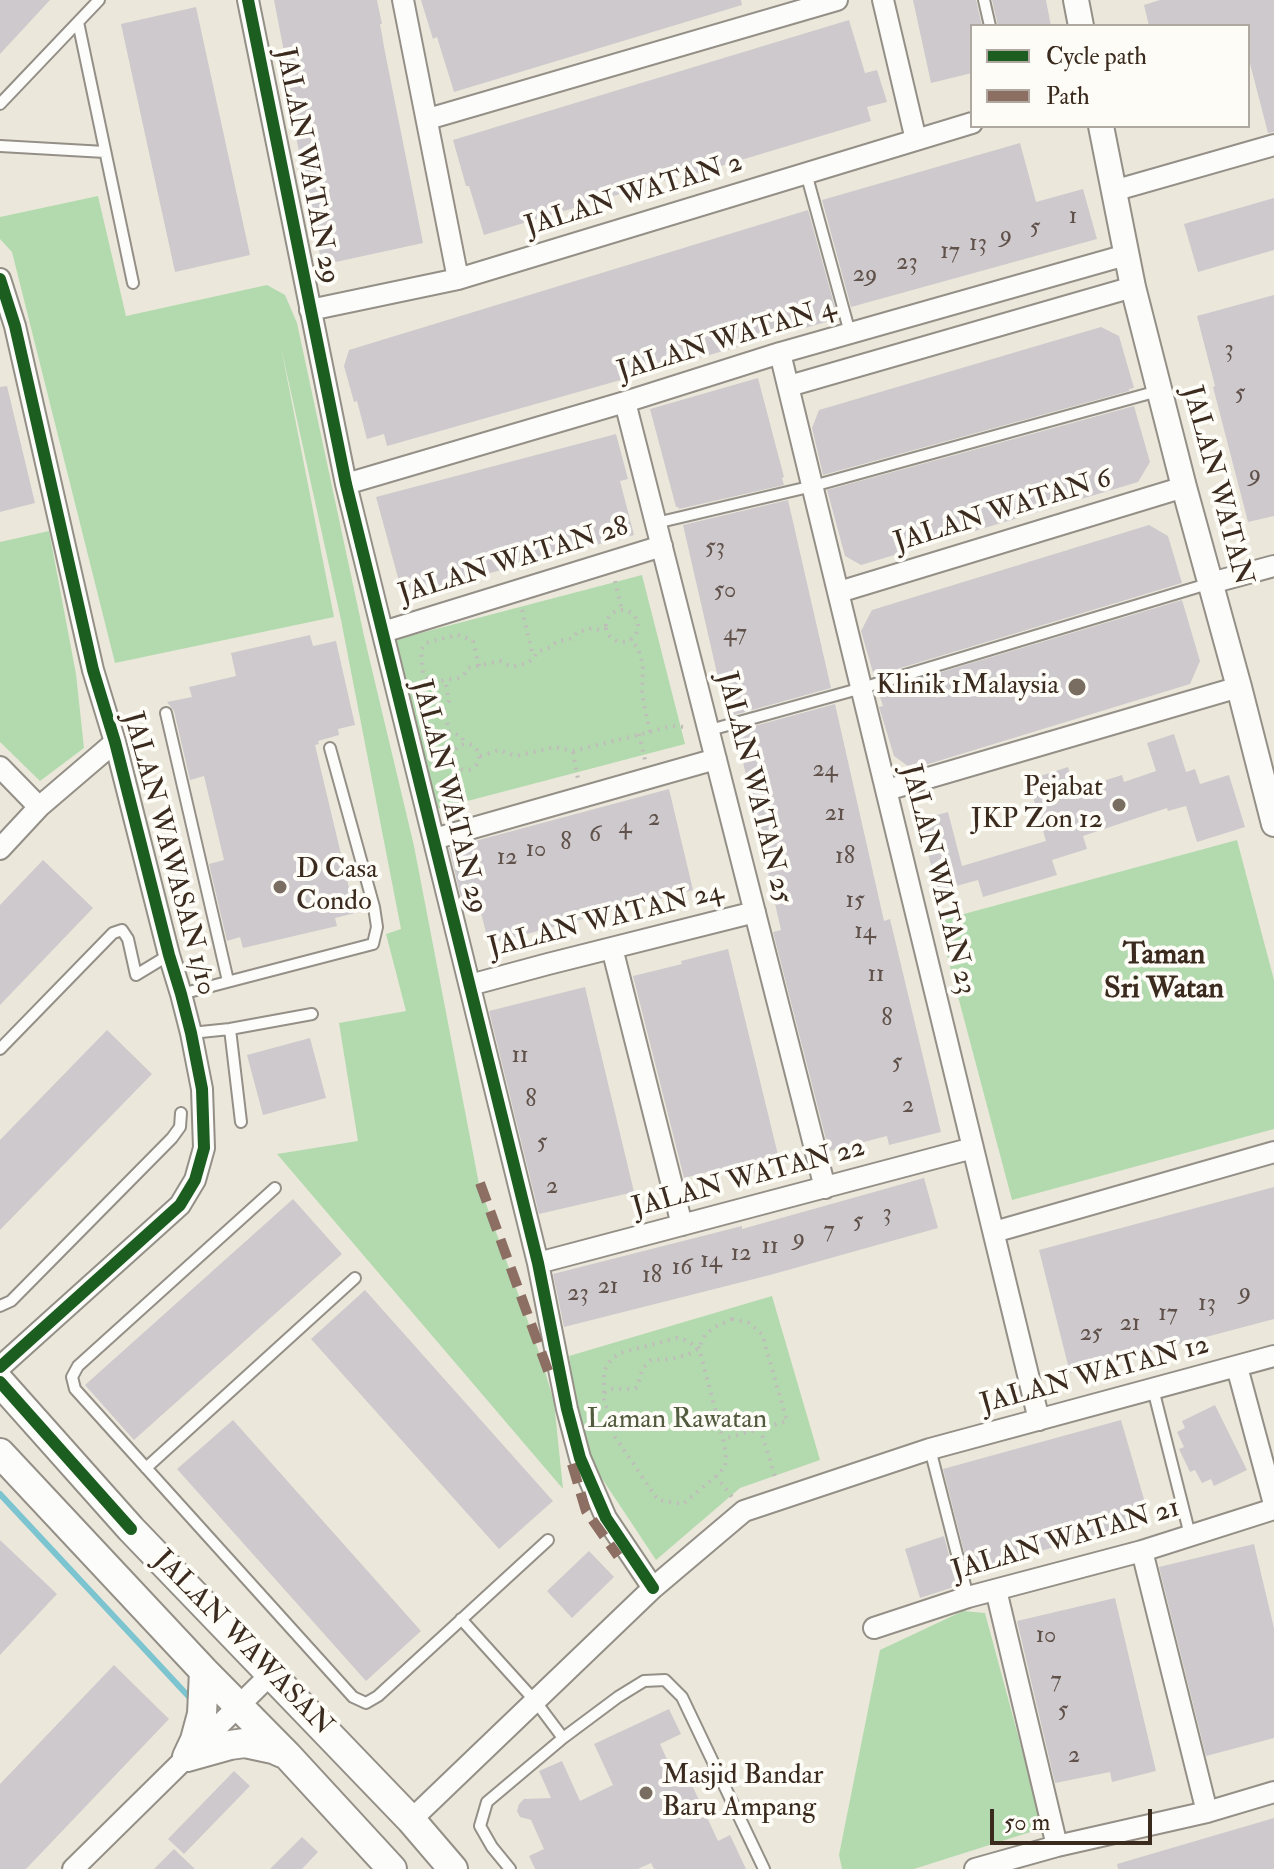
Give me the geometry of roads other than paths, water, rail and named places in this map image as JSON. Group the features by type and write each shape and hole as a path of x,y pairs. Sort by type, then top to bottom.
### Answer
{"main road":[{"name":"JALAN WAWASAN","path":"0,1382 131,1529 411,1820 453,1869"},
{"name":"JALAN WAWASAN","path":"0,1453 392,1869"},
{"path":"187,1757 202,1714 204,1671"},
{"path":"187,1757 245,1743 287,1755"}],"street":[{"name":"JALAN WATAN 29","path":"248,0 346,484 538,1263 567,1409 580,1458 606,1518 653,1588"},
{"path":"403,0 458,279"},
{"path":"428,119 837,0"},
{"path":"883,0 916,140"},
{"path":"1076,0 1081,24"},
{"name":"JALAN WATAN 2","path":"310,310 458,279 970,124"},
{"name":"JALAN WATAN","path":"1101,128 1133,287 1239,687 1267,768 1274,824"},
{"path":"1113,191 1274,145"},
{"name":"JALAN WATAN 4","path":"346,484 780,353 1126,255"},
{"name":"JALAN WAWASAN 1/10","path":"0,279 8,327 93,670 115,742 191,1033 202,1089 204,1148 195,1180 180,1205 0,1367"},
{"path":"789,386 1133,287"},
{"name":"JALAN WATAN 23","path":"780,353 1039,1420"},
{"name":"JALAN WATAN 25","path":"625,402 825,1188"},
{"name":"JALAN WATAN 6","path":"839,592 1184,487"},
{"name":"JALAN WATAN 28","path":"383,632 662,546"},
{"path":"1211,583 1274,566"},
{"path":"887,790 1239,687"},
{"path":"0,849 39,807 115,742"},
{"path":"434,839 716,759"},
{"path":"0,767 39,807"},
{"name":"JALAN WATAN 24","path":"470,985 755,912"},
{"path":"612,948 682,1225"},
{"name":"JALAN WATAN 22","path":"538,1263 973,1148"},
{"path":"994,1232 1274,1152"},
{"name":"JALAN WATAN 12","path":"536,1702 653,1588 744,1511 930,1449 1274,1356"},
{"path":"1237,1367 1274,1506"},
{"name":"JALAN WATAN 21","path":"874,1628 968,1597 1142,1551 1274,1506"},
{"path":"1142,1551 1207,1812"},
{"path":"996,1590 1057,1846"},
{"path":"73,1869 271,1674"},
{"path":"411,1820 536,1702"},
{"path":"975,1869 1057,1846 1207,1812 1274,1792"}],"lane":[{"path":"0,104 99,0"},
{"path":"984,0 990,24"},
{"path":"78,22 133,283"},
{"path":"0,146 105,152"},
{"path":"806,173 850,333"},
{"path":"656,523 813,486 1160,390"},
{"path":"710,730 862,688 1211,583"},
{"path":"166,713 228,981"},
{"path":"181,994 373,944 377,927 374,907 330,748"},
{"path":"0,1049 113,933 122,930 128,939 136,975 169,955"},
{"path":"191,1033 312,1014"},
{"path":"230,1029 241,1122"},
{"path":"0,1306 11,1301 172,1138 180,1127 181,1113"},
{"path":"275,1188 78,1366 72,1377 75,1389 353,1697 366,1703 378,1696 548,1540"},
{"path":"146,1468 355,1278"},
{"path":"1153,1389 1190,1535"},
{"path":"930,1449 968,1597"},
{"path":"461,1619 536,1702 563,1738"},
{"path":"510,1869 480,1826 487,1802 563,1738 618,1697 644,1681 665,1680 682,1697 764,1869"}],"waterway":[{"path":"0,1494 191,1699"}],"place":[{"name":"Klinik 1Malaysia","path":"1077,687"},
{"name":"Pejabat JKP Zon 12","path":"1119,805"},
{"name":"D Casa Condo","path":"280,887"},
{"name":"Masjid Bandar Baru Ampang","path":"646,1793"}],"district":[{"name":"Taman Sri Watan","path":"1164,974"}],"park label":[{"name":"Laman Rawatan","path":"677,1421"}]}
